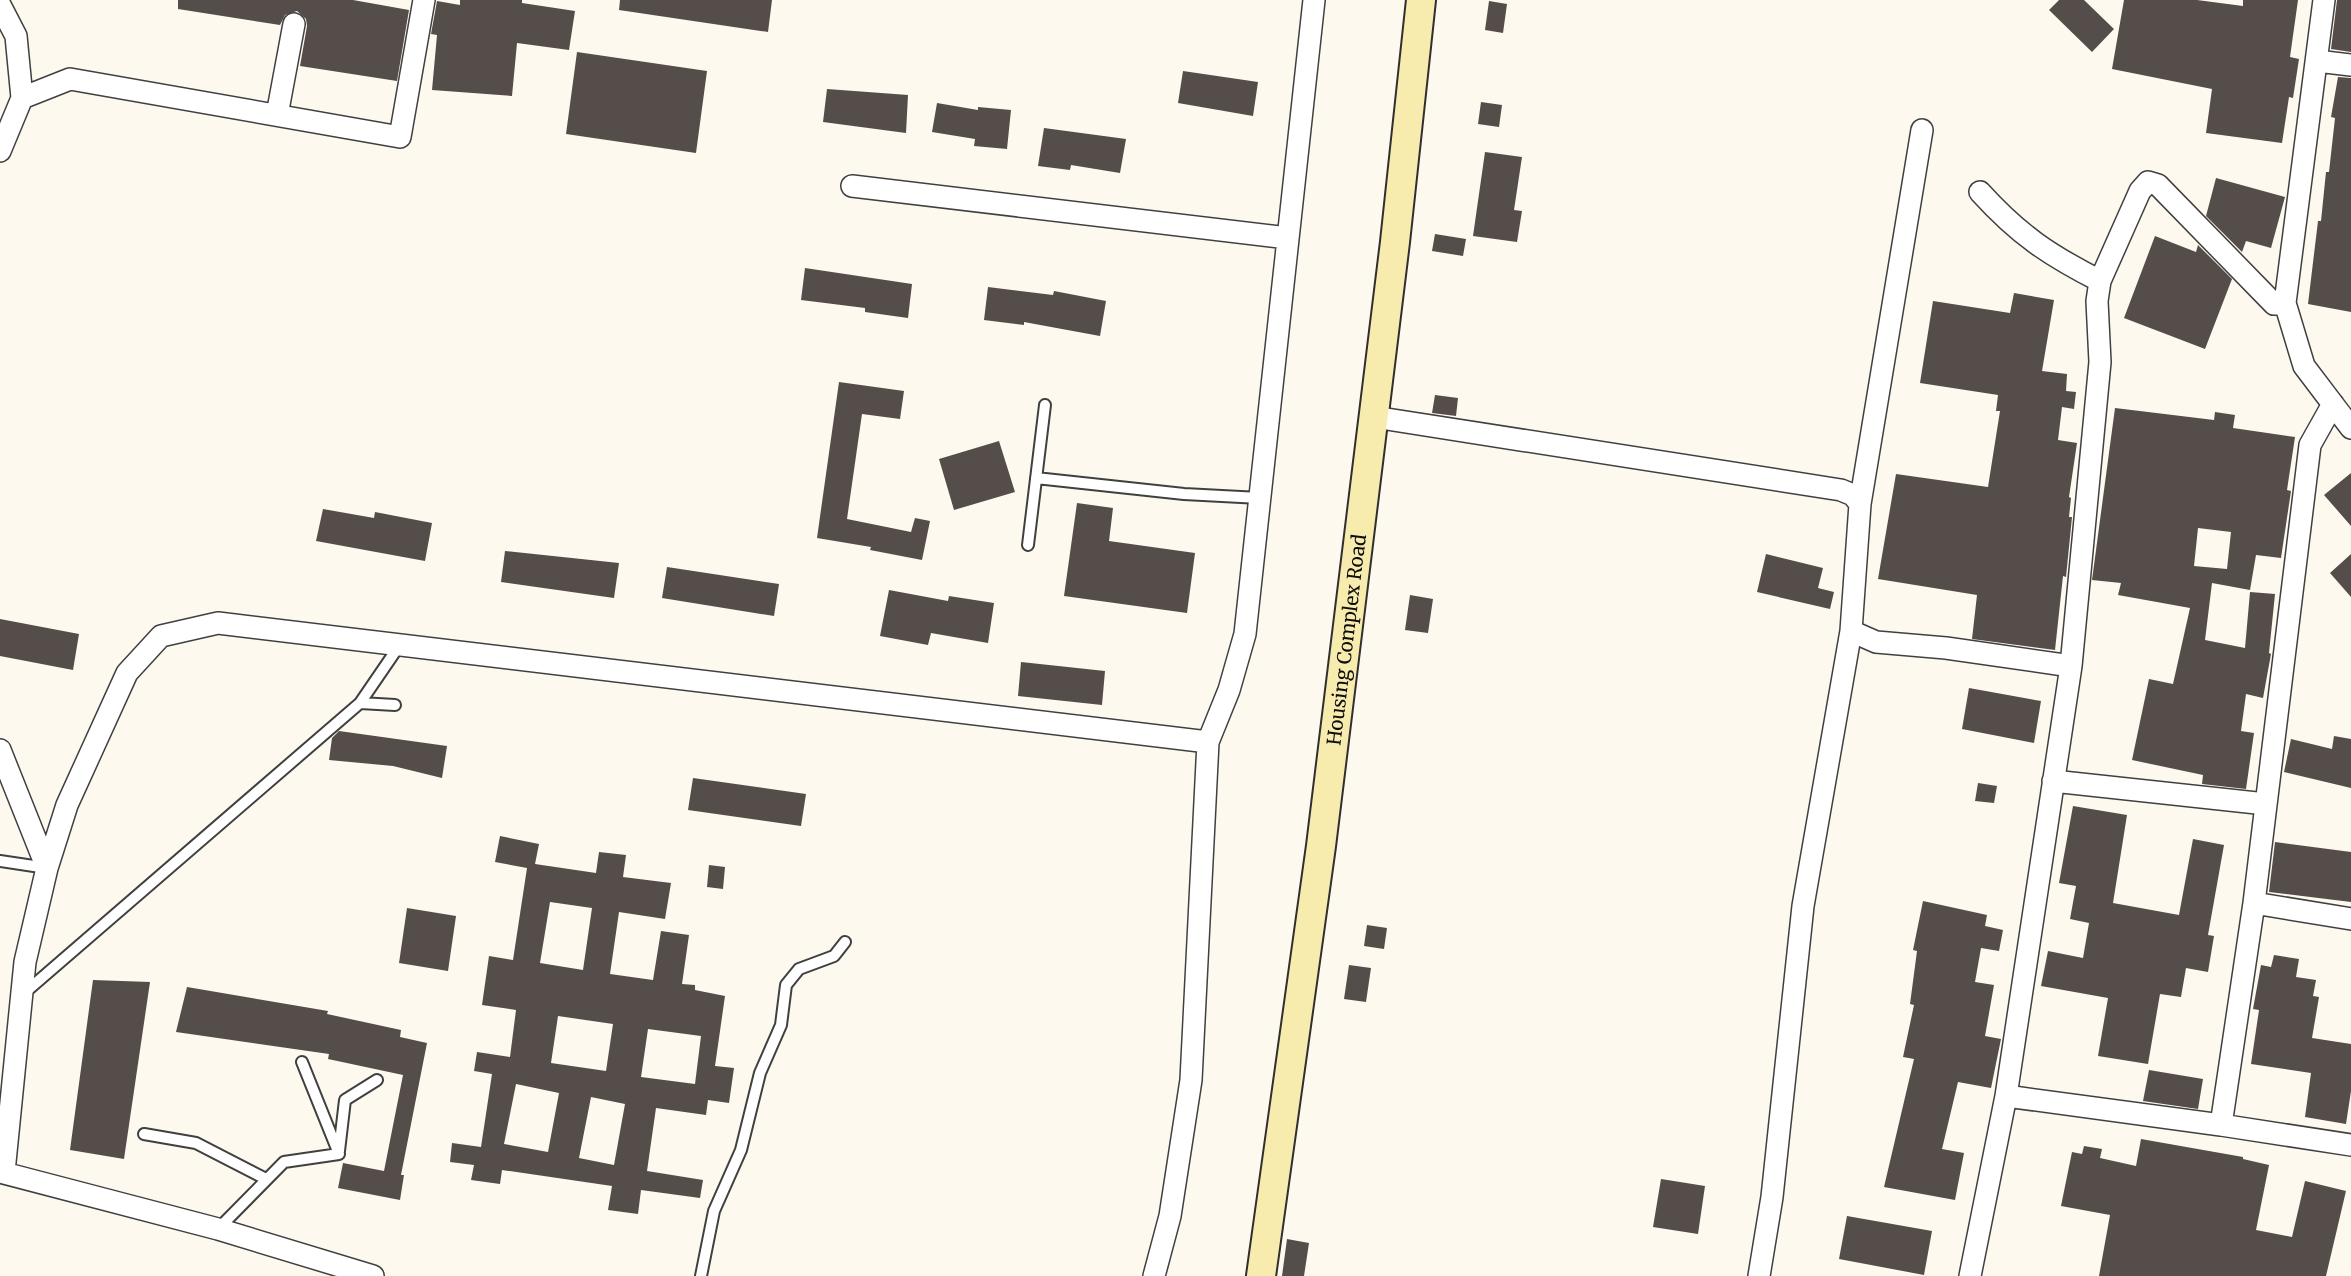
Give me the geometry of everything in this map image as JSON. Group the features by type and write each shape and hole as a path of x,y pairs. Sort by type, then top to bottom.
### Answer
{"street":[{"path":"22,97 70,79 400,137 424,0"},
{"path":"1154,1276 1170,1216 1191,1080 1208,741 1229,690 1245,634 1314,0"},
{"name":"Housing Complex Road","path":"1261,1276 1321,846 1374,417 1421,0"},
{"path":"2324,0 2285,303 2304,366 2351,428"},
{"path":"0,5 16,36 22,97 0,151"},
{"path":"277,115 294,24"},
{"path":"2317,61 2351,65"},
{"path":"1759,1276 1772,1197 1803,906 1851,631 1860,504 1922,130"},
{"path":"1970,1276 2006,1096 2071,666 2101,362 2097,302 2100,281 2140,191 2148,182 2158,185 2274,304 2285,303"},
{"path":"852,187 1288,238"},
{"path":"1980,192 2012,227 2050,255 2100,281"},
{"path":"2221,1125 2266,804 2310,445 2333,404"},
{"path":"1374,417 1841,490 1853,495 1860,504"},
{"path":"373,1276 218,1230 2,1172 25,962 47,868 67,805 127,673 161,636 218,623 1208,741"},
{"path":"1851,631 1875,642 1946,648 2071,666"},
{"path":"0,750 47,868"},
{"path":"2053,781 2266,804"},
{"path":"2253,903 2351,919"},
{"path":"2006,1096 2351,1145"}],"lane":[{"path":"1028,545 1045,405"},
{"path":"1036,478 1260,498"},
{"path":"22,995 360,703 399,646"},
{"path":"360,703 395,705"},
{"path":"0,861 47,868"},
{"path":"701,1276 714,1211 741,1150 760,1073 781,1025 786,985 799,969 834,956 845,942"},
{"path":"302,1062 339,1154"},
{"path":"339,1154 345,1100 377,1080"},
{"path":"144,1134 196,1143 266,1179"},
{"path":"218,1230 284,1162 339,1154"}],"building":[{"path":"178,0 353,0 409,10 397,81 300,66 307,26 306,19 297,11 285,15 280,25 178,9"},
{"path":"460,0 522,0 522,3 575,11 569,50 517,43 512,96 432,90 437,35 431,34 437,1 460,5"},
{"path":"620,0 772,0 768,32 619,10"},
{"path":"2059,0 2084,0 2114,29 2092,52 2049,10"},
{"path":"2124,0 2197,0 2243,6 2243,0 2298,0 2290,57 2299,59 2293,98 2289,97 2282,143 2206,133 2212,89 2112,69"},
{"path":"2337,0 2351,0 2351,52 2331,49"},
{"path":"1489,1 1507,4 1503,33 1485,30"},
{"path":"577,52 707,71 696,153 566,134"},
{"path":"1183,71 1258,82 1253,116 1178,103"},
{"path":"2338,77 2351,78 2351,312 2308,304 2318,221 2321,221 2326,172 2329,172 2335,118 2331,117"},
{"path":"827,89 908,95 906,133 823,122"},
{"path":"1481,102 1502,105 1499,127 1478,124"},
{"path":"937,103 978,110 978,107 1011,110 1007,149 974,146 975,139 932,132"},
{"path":"1044,128 1126,139 1120,173 1071,165 1070,170 1038,166"},
{"path":"1485,152 1522,157 1514,210 1522,211 1517,242 1473,236"},
{"path":"2216,178 2285,197 2271,248 2246,241 2242,252 2206,216"},
{"path":"1435,234 1466,239 1463,256 1432,251"},
{"path":"2155,236 2196,252 2198,245 2232,279 2205,349 2124,318"},
{"path":"805,268 912,284 908,318 865,312 865,308 801,300"},
{"path":"988,287 1053,295 1054,291 1106,301 1100,336 1024,322 1024,325 984,320"},
{"path":"2014,293 2054,300 2042,371 2067,374 2066,391 2076,392 2074,409 2062,407 2058,440 2077,443 2069,497 2069,517 2072,517 2066,577 2063,576 2055,650 1972,639 1977,595 1878,579 1896,474 1988,487 2000,411 1996,411 1998,395 1920,383 1933,301 2010,313"},
{"path":"839,382 904,391 900,419 862,414 847,519 911,532 915,518 930,521 922,560 870,550 871,547 817,538"},
{"path":"1435,395 1458,398 1456,416 1432,413"},
{"path":"2115,408 2214,420 2215,412 2235,415 2233,428 2295,437 2287,490 2291,491 2281,558 2256,555 2250,590 2212,583 2205,640 2245,648 2250,592 2275,594 2271,654 2263,698 2246,694 2241,731 2254,733 2246,789 2202,784 2203,775 2132,760 2149,679 2173,684 2190,608 2118,595 2121,583 2092,580","holes":["2198,528 2231,532 2227,569 2194,566"]},
{"path":"999,441 1015,492 954,510 939,459"},
{"path":"2351,473 2351,526 2324,495"},
{"path":"1077,503 1113,508 1109,541 1195,553 1187,613 1064,596"},
{"path":"323,509 374,518 375,512 432,523 425,561 316,541"},
{"path":"505,551 619,563 614,598 501,582"},
{"path":"1766,554 1823,568 1818,588 1834,592 1830,609 1757,592"},
{"path":"2351,554 2351,597 2330,573"},
{"path":"667,567 779,584 774,616 662,598"},
{"path":"889,590 948,601 949,596 994,603 988,643 931,633 928,645 880,636"},
{"path":"1410,595 1433,599 1428,633 1405,630"},
{"path":"0,619 79,634 73,670 0,656"},
{"path":"1021,662 1105,671 1102,705 1018,696"},
{"path":"1969,688 2041,701 2034,743 1962,729"},
{"path":"339,731 447,746 442,778 393,766 329,760 332,738"},
{"path":"2334,736 2351,739 2351,788 2284,772 2291,739 2332,749"},
{"path":"693,778 806,794 801,826 688,810"},
{"path":"1978,783 1997,786 1994,803 1975,801"},
{"path":"2073,806 2127,815 2113,903 2179,915 2193,839 2224,845 2208,935 2214,936 2208,972 2186,968 2181,997 2160,994 2148,1064 2098,1056 2108,998 2041,986 2048,951 2083,958 2089,923 2070,919 2076,886 2059,883"},
{"path":"500,836 539,844 535,864 596,873 599,852 626,855 623,877 671,883 665,919 619,912 610,974 653,980 661,931 689,935 682,984 695,985 695,990 725,996 715,1066 734,1068 729,1103 708,1100 706,1115 656,1108 647,1171 703,1180 700,1198 641,1190 638,1214 608,1210 612,1186 502,1170 500,1184 471,1180 474,1165 450,1162 452,1143 481,1147 492,1074 474,1071 477,1052 510,1057 516,1010 482,1005 489,956 513,960 527,868 495,862","holes":["550,902 592,908 583,970 540,963","558,1016 613,1024 606,1071 551,1063","648,1029 701,1036 695,1084 641,1077","516,1084 559,1093 548,1152 504,1144","591,1097 625,1104 614,1165 579,1158"]},
{"path":"2275,842 2351,852 2351,902 2269,892"},
{"path":"709,865 725,867 723,889 707,887"},
{"path":"1923,901 1987,915 1985,926 2003,930 1999,951 1981,948 1975,982 1994,985 1985,1036 2001,1039 1991,1088 1958,1082 1942,1149 1964,1153 1955,1200 1884,1187 1914,1059 1903,1057 1914,1005 1910,1004 1917,951 1913,950"},
{"path":"407,908 456,916 448,971 399,963"},
{"path":"1367,925 1387,928 1384,949 1364,946"},
{"path":"2274,955 2299,959 2296,977 2316,980 2313,996 2319,997 2312,1038 2351,1044 2351,1091 2346,1124 2305,1117 2311,1073 2251,1064 2259,1010 2253,1009 2261,965 2271,967"},
{"path":"1349,965 1371,968 1366,1002 1344,999"},
{"path":"93,980 150,982 124,1159 70,1150"},
{"path":"187,987 328,1011 327,1014 401,1030 400,1037 427,1043 401,1175 404,1175 400,1200 338,1188 343,1163 384,1171 403,1075 328,1059 329,1054 176,1032"},
{"path":"2149,1070 2203,1079 2198,1109 2143,1101"},
{"path":"2141,1139 2243,1157 2269,1165 2256,1230 2292,1237 2305,1181 2346,1191 2326,1276 2099,1276 2110,1215 2061,1206 2072,1152 2082,1154 2084,1146 2102,1149 2100,1158 2136,1166"},
{"path":"1661,1179 1705,1186 1698,1234 1653,1227"},
{"path":"1847,1216 1932,1231 1924,1275 1839,1259"},
{"path":"1287,1239 1309,1243 1304,1276 1282,1276"}]}
